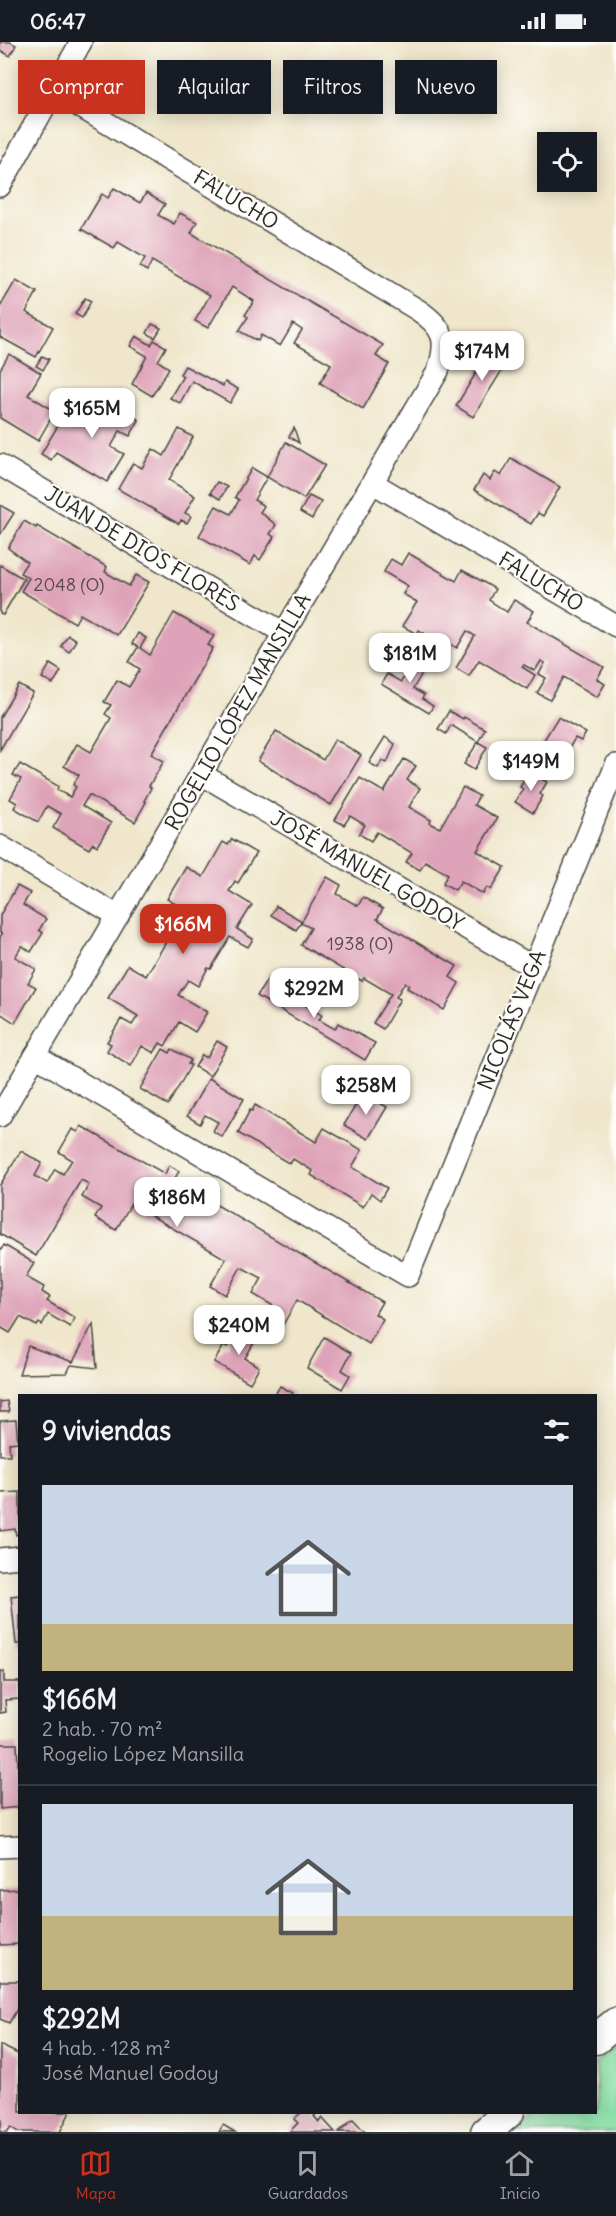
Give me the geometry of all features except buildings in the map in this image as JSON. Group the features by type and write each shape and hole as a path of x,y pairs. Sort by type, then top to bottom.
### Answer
{"street":[{"path":"71,60 81,42"},
{"path":"0,186 41,114"},
{"name":"FALUCHO","path":"92,114 418,310"},
{"name":"ROGELIO LÓPEZ MANSILLA","path":"0,1116 438,371 444,352 441,332 433,320 418,310"},
{"name":"JUAN DE DIOS FLORES","path":"0,465 284,633"},
{"name":"FALUCHO","path":"373,483 616,626"},
{"name":"NICOLÁS VEGA","path":"35,1056 408,1276 616,765"},
{"name":"JOSÉ MANUEL GODOY","path":"201,774 533,967"},
{"path":"0,846 118,916"},
{"path":"0,1559 18,1557"},
{"path":"0,1847 18,1846"},
{"path":"597,2038 616,2023"},
{"path":"486,2132 507,2114"}],"green space":[{"path":"616,2047 616,2132 516,2132 537,2114 597,2114 597,2063"}]}
